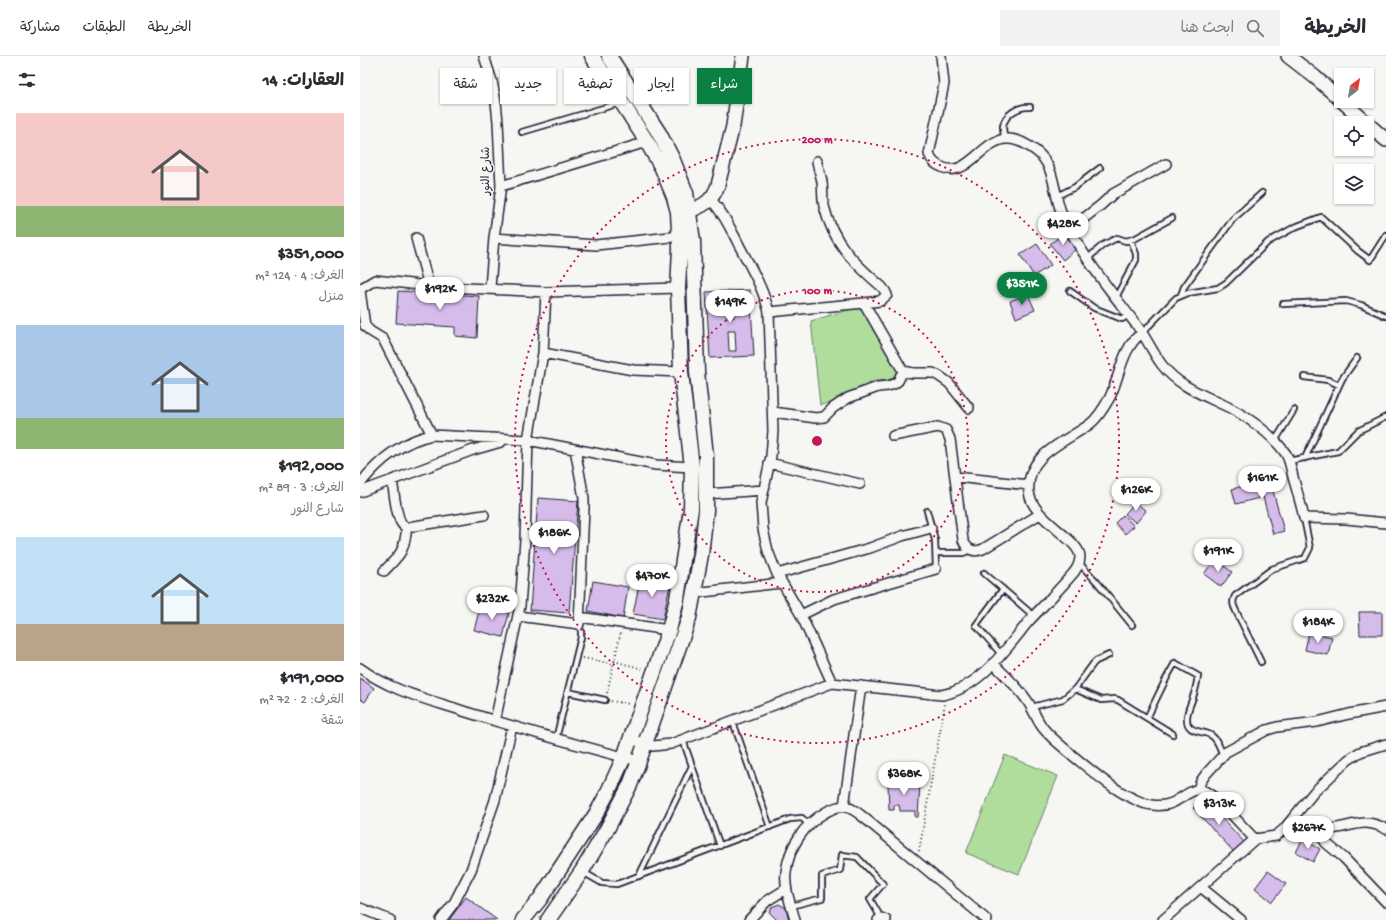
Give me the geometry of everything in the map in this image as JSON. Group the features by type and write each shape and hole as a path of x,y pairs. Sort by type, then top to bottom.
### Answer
{"main road":[{"path":"592,56 600,68"},
{"path":"548,920 582,871 607,829 620,805 639,761 684,634 701,555 707,494 706,456 697,372 693,241 686,193 673,160 659,133 609,56"},
{"path":"689,211 701,207 710,199 718,185 729,145 743,56"},
{"path":"1288,56 1334,93"},
{"path":"523,920 540,900 596,814 624,757 669,630 677,599 688,532 692,497 692,468 681,372 678,288 680,236 678,212 674,197 662,168 623,104"},
{"path":"1351,108 1386,140"}],"street":[{"name":"شارع النور","path":"484,56 492,81 496,102 501,186 494,238 490,288"},
{"path":"941,56 944,84 929,154 935,164 947,170 956,170 995,142 1004,139 1015,140 1022,143 1041,156 1052,175 1062,215 1087,259 1142,333 1163,366 1190,390 1240,413 1275,441 1289,461 1304,518 1346,519 1386,523"},
{"path":"501,186 647,142"},
{"path":"769,312 880,301 887,294 855,264 839,244 833,233 824,206 822,182 817,161"},
{"path":"1070,229 1098,208 1113,194 1166,164"},
{"path":"710,199 725,218 766,298 769,312 772,445 762,503 763,529 768,551 776,574 801,615 832,683"},
{"path":"494,238 596,245 680,236"},
{"path":"416,238 429,286"},
{"path":"432,435 383,339 365,326 360,289 375,280 429,286 546,292 678,288"},
{"path":"495,721 518,616 525,540 528,440 543,353 546,292"},
{"path":"864,303 903,371 913,373 933,373 939,376 949,383 969,408"},
{"path":"630,739 645,744 662,746 671,744 733,722 832,683 933,695 946,694 958,690 976,679 993,663 1069,578 1079,563 1080,556 1078,549 1040,514 1032,502 1029,492 1031,474 1042,456 1053,446 1091,423 1098,415 1110,397 1132,341 1142,333"},
{"path":"543,353 633,370 681,372"},
{"path":"772,412 816,418 824,417 833,408 848,398 878,387 894,384 898,381 903,371"},
{"path":"892,436 938,427 942,428 949,434 956,477 963,540 968,549 973,551 983,549 1040,514"},
{"path":"360,484 383,460 404,445 418,438 432,435 528,440 656,465 692,468"},
{"path":"360,492 483,447 514,440"},
{"path":"575,449 584,498 579,621"},
{"path":"769,464 860,484"},
{"path":"956,477 1029,485"},
{"path":"392,480 399,519 403,525 407,527 484,515"},
{"path":"707,494 764,490"},
{"path":"384,572 400,555 405,543 407,527"},
{"path":"776,574 870,548 902,536 931,528"},
{"path":"801,615 834,599 936,569"},
{"path":"694,593 781,583"},
{"path":"518,616 623,623 669,630"},
{"path":"993,663 1022,693 1032,707 1043,729 1059,744 1112,786 1134,799 1143,803 1165,806 1172,804 1198,789 1206,774 1226,752 1267,730 1278,727 1317,722 1386,707"},
{"path":"360,668 392,687 555,739 639,761"},
{"path":"844,806 861,686"},
{"path":"440,920 454,903 471,870 495,800 512,726"},
{"path":"1164,920 1202,888 1255,839 1276,836 1284,829 1314,792 1348,760 1360,752 1386,744"},
{"path":"1198,789 1208,792 1214,797 1255,839"},
{"path":"795,920 786,889 786,871 793,848 808,824 832,808 844,806 849,807 862,816 987,920"},
{"path":"1284,829 1329,829 1359,822 1374,824 1386,829"},
{"path":"1320,829 1322,837 1326,843 1348,861 1386,902"},
{"path":"1202,888 1241,920"},
{"path":"748,920 767,901 786,889"},
{"path":"360,908 390,920"}],"lane":[{"path":"522,132 615,104"},
{"path":"1004,139 1004,123 1009,115 1020,107 1030,107"},
{"path":"1057,196 1075,187 1100,168"},
{"path":"1181,295 1184,287 1234,219 1262,193"},
{"path":"1142,333 1171,302 1181,295 1218,288 1226,283 1268,242 1295,227 1321,217 1370,260 1386,235"},
{"path":"1087,259 1103,245 1117,238 1126,241 1131,240 1172,218"},
{"path":"1116,297 1136,260 1136,254 1131,240"},
{"path":"1070,290 1094,308 1104,313 1122,319 1129,316"},
{"path":"1283,304 1346,301 1362,305 1386,316"},
{"path":"1305,458 1339,385 1357,358"},
{"path":"1304,377 1328,380 1339,385"},
{"path":"1275,441 1294,410"},
{"path":"1289,461 1338,451 1358,431 1386,417"},
{"path":"927,511 935,540 936,569"},
{"path":"1260,662 1233,605 1233,600 1235,596 1266,572 1278,566 1305,558 1310,548 1304,518"},
{"path":"936,554 963,553 968,549"},
{"path":"1079,563 1097,582 1132,625"},
{"path":"984,573 1034,616"},
{"path":"1001,654 976,625 1003,589"},
{"path":"555,739 581,637 579,621"},
{"path":"1032,707 1063,699 1075,689 1096,661 1109,656"},
{"path":"1147,718 1175,663 1198,676 1195,693 1188,713 1188,725 1191,729 1213,736 1223,755"},
{"path":"1075,689 1101,700 1118,700 1173,734"},
{"path":"568,692 605,700"},
{"path":"733,722 770,827"},
{"path":"683,740 720,846"},
{"path":"639,876 692,766"},
{"path":"582,871 602,883 618,884 796,818 802,818 808,824"},
{"path":"791,906 822,898 822,876 840,870 842,855 857,857 883,884 870,900 882,919"}],"path":[{"path":"623,623 605,700 641,706"},
{"path":"576,657 614,662 654,672"},
{"path":"917,862 946,694"}],"green space":[{"path":"858,307 864,311 897,370 893,380 875,381 836,398 836,402 820,405 811,321"},
{"path":"1005,755 1058,776 1019,874 966,853"}],"building":[{"path":"1064,233 1076,249 1063,260 1050,244"},
{"path":"1037,244 1051,265 1034,276 1020,255"},
{"path":"750,290 754,356 710,358 706,292","holes":["727,297 734,297 734,317 727,317","728,331 735,331 736,351 729,351"]},
{"path":"398,291 479,296 477,338 455,336 455,327 396,323"},
{"path":"1028,294 1035,310 1016,318 1010,301"},
{"path":"1268,473 1284,531 1273,534 1263,497 1236,504 1232,489 1252,484 1253,488 1259,486 1256,477"},
{"path":"538,498 578,501 569,613 530,610"},
{"path":"1135,502 1146,511 1136,523 1125,514"},
{"path":"1123,515 1134,526 1125,534 1115,523"},
{"path":"1215,559 1232,572 1221,587 1204,574"},
{"path":"640,580 671,580 663,619 633,614"},
{"path":"593,581 628,587 623,618 588,611"},
{"path":"481,604 509,613 503,637 474,630"},
{"path":"1359,612 1382,612 1382,635 1360,635"},
{"path":"1309,632 1332,637 1328,655 1305,650"},
{"path":"360,678 374,688 365,702 360,699"},
{"path":"892,782 920,783 918,817 915,817 915,811 900,811 899,805 894,805 894,810 889,810 888,784 892,784"},
{"path":"1204,799 1245,843 1235,853 1193,808"},
{"path":"1303,839 1320,849 1313,862 1296,852"},
{"path":"1268,871 1286,884 1272,902 1255,888"},
{"path":"466,897 497,920 449,920"},
{"path":"779,904 786,908 789,920 777,920 769,912 772,907"}]}
